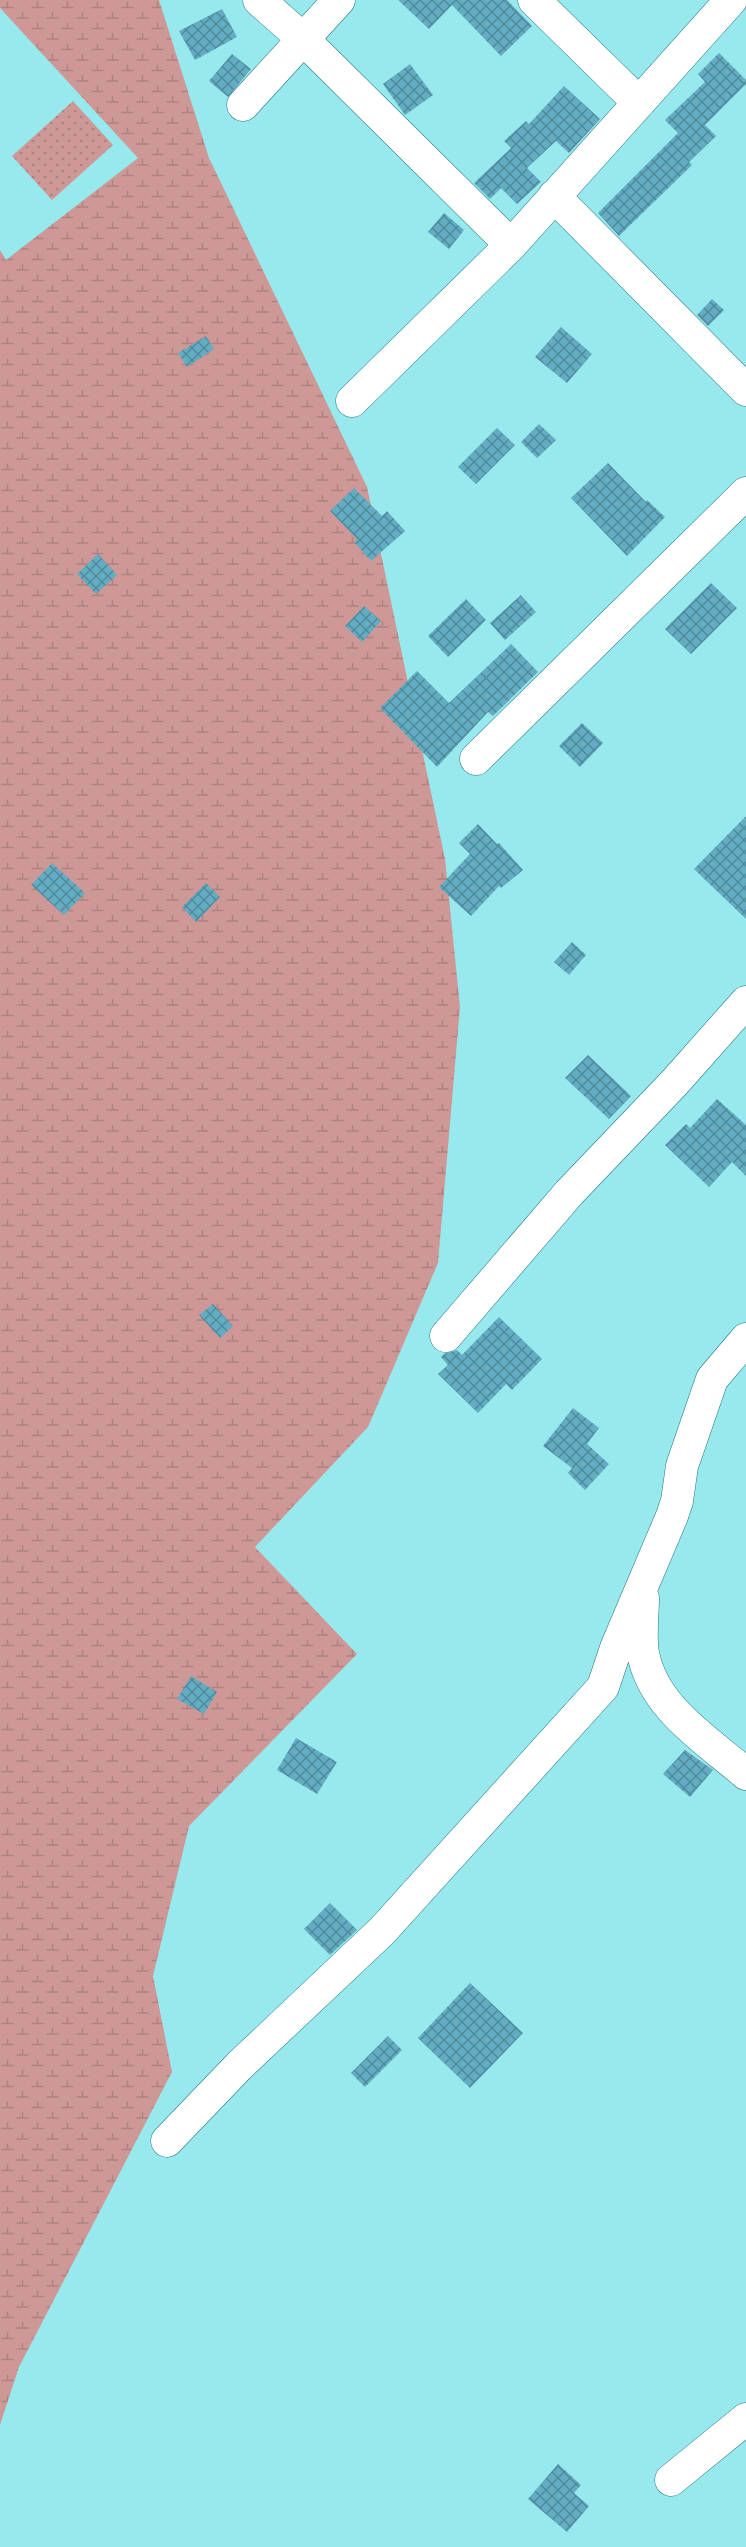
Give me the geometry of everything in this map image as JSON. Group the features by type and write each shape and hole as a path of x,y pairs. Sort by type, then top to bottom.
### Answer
{"street":[{"path":"259,0 303,39 511,245"},
{"path":"243,105 339,0"},
{"path":"534,0 638,102"},
{"path":"352,401 511,245 731,0"},
{"path":"554,196 746,390"},
{"path":"476,759 746,493"},
{"path":"446,1336 569,1193 675,1082 746,1002"},
{"path":"167,2141 239,2066 382,1931 603,1687 672,1516 677,1501 682,1466 712,1379 746,1339"},
{"path":"644,1582 643,1652 650,1679 671,1710 746,1774"},
{"path":"671,2480 746,2419"}],"green space":[{"path":"0,0 159,0 209,158 367,487 445,859 460,1007 438,1263 368,1427 255,1547 357,1654 189,1826 153,1976 172,2072 19,2367 0,2425 0,250 6,260 138,158 0,8"},
{"path":"73,101 113,145 52,200 12,156"}],"building":[{"path":"398,0 507,0 532,26 501,56 452,5 429,29"},
{"path":"222,9 237,37 195,60 179,31"},
{"path":"719,53 746,80 746,84 705,125 716,136 689,162 692,165 619,236 598,213 678,133 665,120 705,82 698,74"},
{"path":"232,54 251,69 228,97 209,81"},
{"path":"410,64 433,95 405,115 383,84"},
{"path":"564,86 600,119 569,153 556,141 527,168 541,182 517,204 501,188 490,199 474,183 511,148 504,141 526,121 529,124"},
{"path":"444,213 464,230 449,249 428,232"},
{"path":"712,299 724,310 708,326 697,315"},
{"path":"561,327 592,354 567,383 535,357"},
{"path":"206,336 214,349 187,367 178,353"},
{"path":"539,424 556,440 537,458 521,442"},
{"path":"497,428 515,445 476,484 458,467"},
{"path":"608,463 646,502 647,500 665,517 627,556 571,498"},
{"path":"354,488 382,516 387,511 405,531 371,561 354,542 357,539 330,511"},
{"path":"98,554 117,575 96,594 77,574"},
{"path":"711,583 737,608 691,654 665,629"},
{"path":"521,595 536,612 505,640 490,623"},
{"path":"466,599 486,620 448,657 428,636"},
{"path":"364,606 381,621 362,642 345,626"},
{"path":"511,644 538,672 493,716 488,712 437,767 380,708 417,671 449,703"},
{"path":"582,723 603,743 580,767 559,746"},
{"path":"746,816 746,919 694,869"},
{"path":"478,824 523,870 501,888 499,886 471,916 439,887 470,854 459,843"},
{"path":"52,863 85,893 64,915 31,885"},
{"path":"206,883 220,897 196,922 182,907"},
{"path":"572,942 586,955 569,975 554,962"},
{"path":"588,1055 631,1096 609,1119 565,1078"},
{"path":"717,1099 746,1125 746,1176 732,1162 709,1187 665,1145 686,1124 690,1128"},
{"path":"213,1304 233,1326 220,1338 199,1315"},
{"path":"499,1317 542,1359 512,1390 506,1384 478,1413 438,1374 448,1365 441,1357 457,1350 462,1355"},
{"path":"573,1408 599,1428 587,1444 609,1464 585,1490 568,1473 572,1468 543,1446"},
{"path":"191,1676 217,1692 204,1714 177,1699"},
{"path":"296,1738 337,1762 317,1794 277,1770"},
{"path":"685,1750 713,1770 690,1797 663,1774"},
{"path":"330,1903 357,1930 330,1955 304,1929"},
{"path":"470,1983 523,2033 470,2088 418,2038"},
{"path":"388,2036 402,2050 365,2087 351,2073"},
{"path":"558,2464 581,2485 574,2493 589,2506 567,2532 528,2499"}]}
